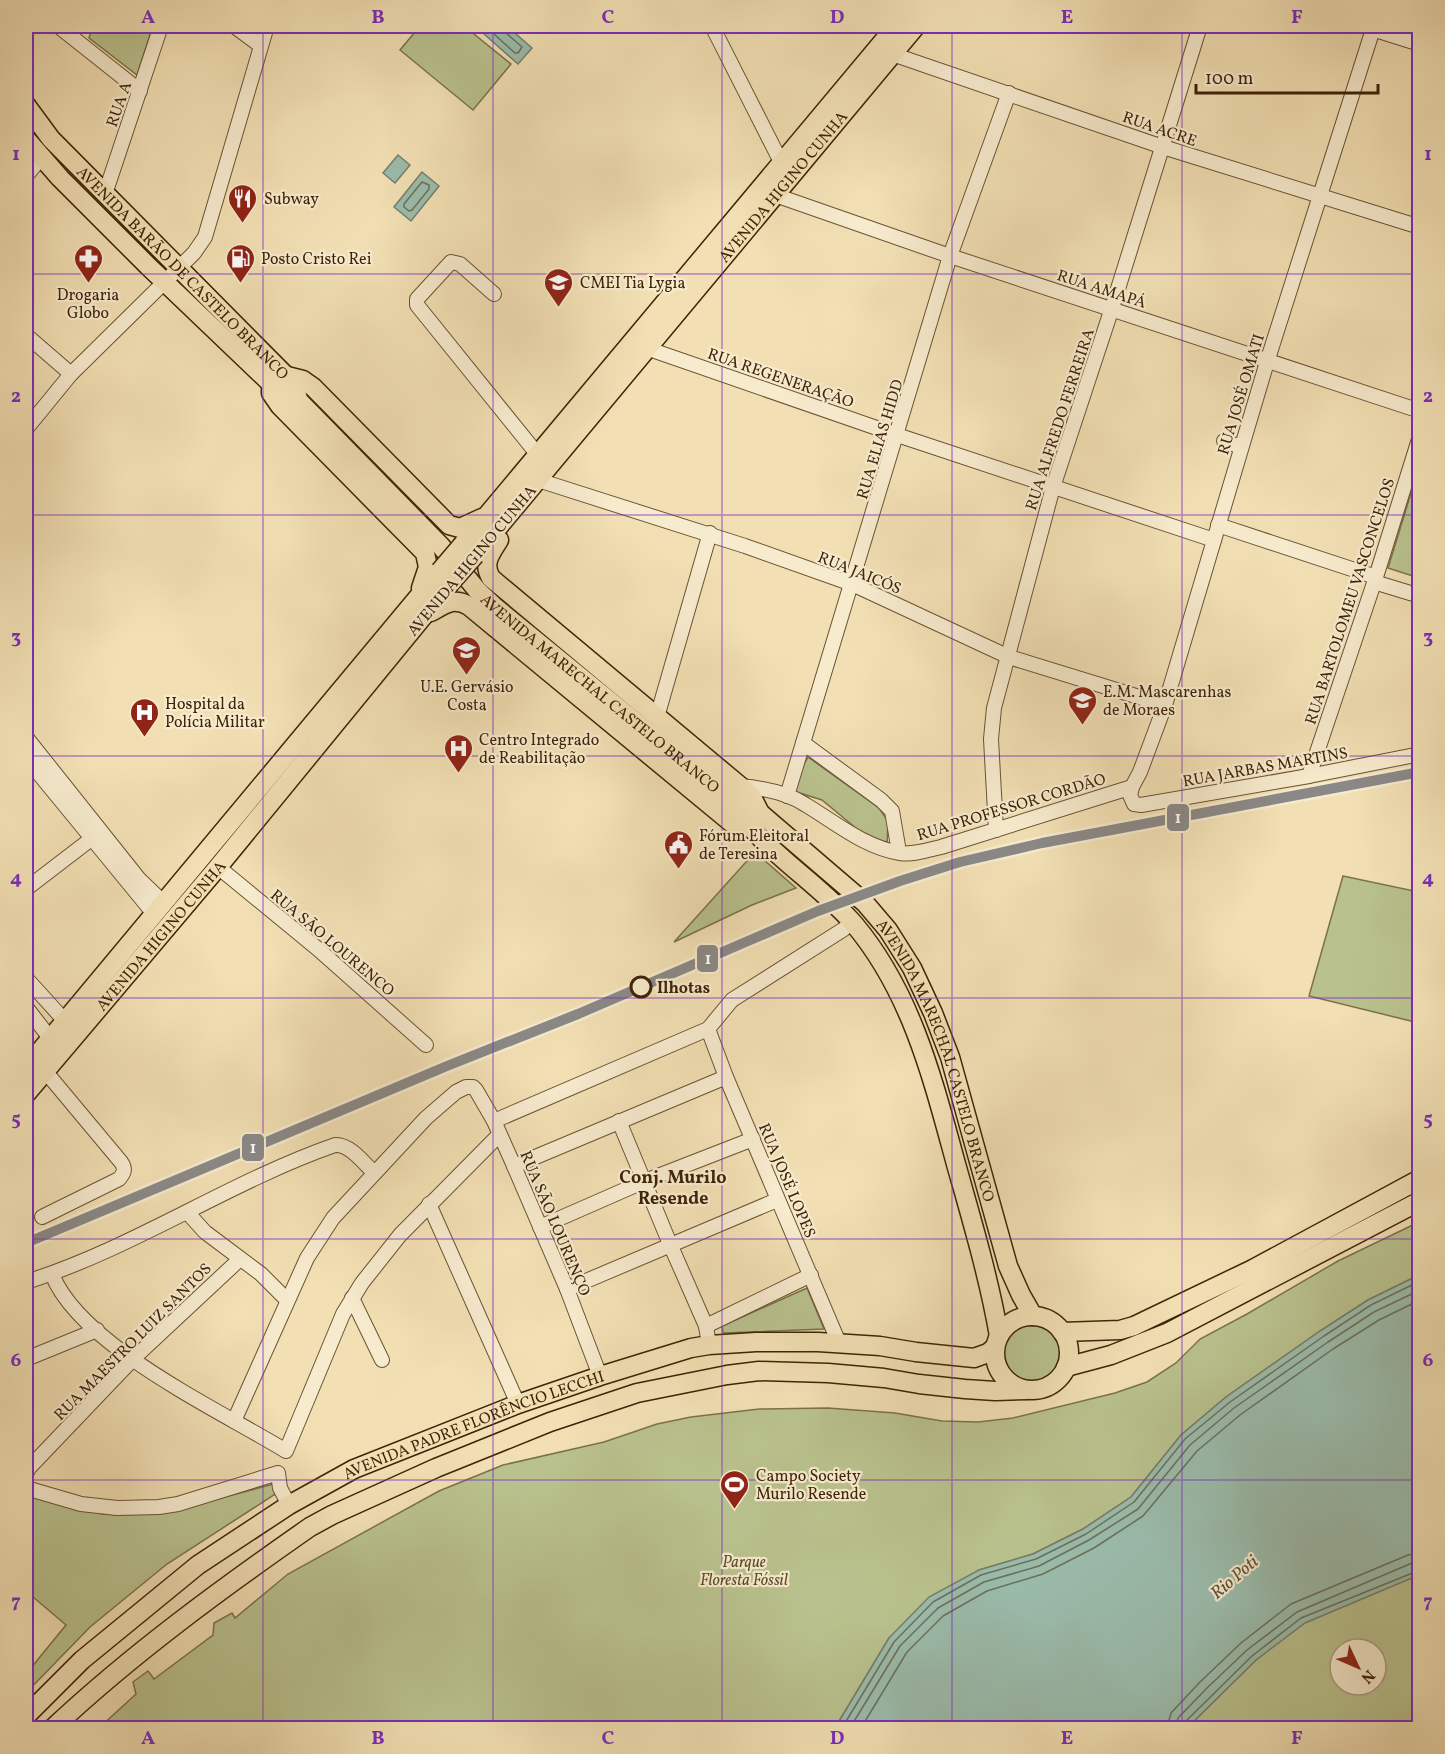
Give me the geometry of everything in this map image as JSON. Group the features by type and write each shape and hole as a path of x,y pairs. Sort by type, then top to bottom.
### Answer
{"main road":[{"name":"AVENIDA HIGINO CUNHA","path":"469,550 488,515 896,26"},
{"name":"AVENIDA HIGINO CUNHA","path":"26,1068 418,597 446,576 469,550 508,516 916,26"},
{"name":"AVENIDA BARÃO DE CASTELO BRANCO","path":"26,105 51,139 179,268 279,380"},
{"name":"AVENIDA BARÃO DE CASTELO BRANCO","path":"26,140 41,158 164,281 279,380 295,385 298,400"},
{"path":"418,597 428,567 425,553 280,406 271,393 279,380 303,380 313,387 449,525 460,528 488,515"},
{"name":"AVENIDA MARECHAL CASTELO BRANCO","path":"298,400 440,545 477,590 496,608 735,793"},
{"path":"422,618 452,601 460,601 469,606 733,824 740,828 754,819 752,797 735,793 657,717 491,578 487,560 502,536 508,516"},
{"name":"AVENIDA HIGINO CUNHA","path":"26,1094 218,867 422,618 446,576"},
{"name":"AVENIDA MARECHAL CASTELO BRANCO","path":"754,819 865,903 888,930 912,968 950,1057 1008,1266 1033,1316"},
{"name":"AVENIDA MARECHAL CASTELO BRANCO","path":"754,819 853,924 892,980 914,1026 933,1081 989,1284 997,1341"},
{"path":"1062,1332 1120,1330 1134,1326 1253,1269 1419,1179"},
{"path":"1066,1366 1111,1355 1167,1333 1419,1202"},
{"path":"1253,1269 1258,1287"},
{"path":"1033,1316 1054,1323 1062,1332 1069,1354 1060,1377 1051,1385 1027,1390 1005,1379 998,1369 997,1341 1007,1325 1020,1318 1033,1316"},
{"name":"AVENIDA PADRE FLORÊNCIO LECCHI","path":"26,1716 82,1660 198,1565 289,1505 354,1469 518,1404 600,1376 709,1345 756,1342 839,1343 974,1358 988,1353 997,1341"},
{"name":"AVENIDA PADRE FLORÊNCIO LECCHI","path":"53,1728 120,1669 173,1627 310,1527 436,1468 575,1413 637,1394 727,1375 759,1371 839,1374 995,1391 1027,1390"},
{"path":"565,1388 575,1413"}],"street":[{"path":"58,26 140,91"},
{"path":"76,40 80,26"},
{"name":"RUA A","path":"105,194 161,26"},
{"path":"234,26 261,46"},
{"path":"26,429 71,374 194,253 205,237 267,26"},
{"path":"712,26 781,162"},
{"name":"RUA ALFREDO FERREIRA","path":"996,830 991,739 994,708 1053,487 1112,308 1200,26"},
{"path":"1370,27 1419,44"},
{"name":"RUA JOSÉ OMATI","path":"1140,772 1165,705 1241,447 1370,27"},
{"name":"RUA ACRE","path":"892,54 1163,147 1419,227"},
{"name":"RUA ELIAS HIDD","path":"787,796 950,256 1009,93"},
{"path":"26,176 41,158"},
{"name":"RUA AMAPÁ","path":"775,195 950,256 1419,411"},
{"path":"494,294 456,262 450,262 417,299 417,304 538,455"},
{"path":"26,335 71,374"},
{"name":"RUA REGENERAÇÃO","path":"646,348 897,435 1214,540"},
{"name":"RUA BARTOLOMEU VASCONCELOS","path":"1310,776 1375,580 1419,436"},
{"path":"1224,441 1241,447"},
{"name":"RUA JAICÓS","path":"538,480 710,533 852,584 1009,657 1165,705"},
{"path":"1218,525 1419,596"},
{"path":"657,717 710,533"},
{"path":"26,737 96,835"},
{"path":"803,743 881,800 892,811 899,852"},
{"name":"RUA JARBAS MARTINS","path":"1132,787 1131,800 1134,804 1141,805 1310,776 1419,754"},
{"path":"26,758 139,879 159,908"},
{"name":"RUA PROFESSOR CORDÃO","path":"787,796 805,803 855,836 877,847 908,853 941,847 1132,787 1140,772"},
{"path":"735,793 760,788 787,796"},
{"path":"26,889 96,835"},
{"name":"RUA SÃO LOURENCO","path":"218,867 318,950 426,1045"},
{"path":"494,1121 708,1029 732,1000 844,929"},
{"path":"26,978 65,1021"},
{"path":"26,1007 50,1038"},
{"name":"RUA JOSÉ LOPES","path":"708,1029 777,1200 839,1343"},
{"path":"42,1217 119,1179 124,1170 121,1162 45,1071"},
{"path":"514,1166 726,1077"},
{"name":"RUA SÃO LOURENÇO","path":"374,1173 410,1134 448,1099 461,1089 473,1087 500,1134 567,1289 600,1376"},
{"path":"619,1121 706,1326 709,1345"},
{"path":"52,1274 62,1294 97,1330 134,1358 156,1374 286,1451 343,1314 352,1298 377,1263 429,1204 500,1134"},
{"path":"540,1227 645,1181 753,1139"},
{"path":"26,1282 52,1274 292,1162 341,1144 374,1173 333,1218 308,1258 234,1421"},
{"path":"567,1289 777,1200"},
{"path":"429,1204 518,1404"},
{"path":"188,1212 205,1232 261,1274 287,1300"},
{"name":"RUA MAESTRO LUIZ SANTOS","path":"26,1474 29,1468 134,1358 240,1259"},
{"path":"706,1326 811,1275"},
{"path":"352,1298 382,1360"},
{"path":"26,1359 97,1330"},
{"path":"26,1488 81,1504 117,1508 159,1507 178,1504 278,1473 280,1488 289,1505"}],"green space":[{"path":"93,26 153,26 137,75 89,38"},
{"path":"420,26 464,26 511,64 473,110 400,50"},
{"path":"1419,467 1419,578 1388,568"},
{"path":"808,757 879,808 888,821 887,845 879,843 857,829 822,800 793,791"},
{"path":"755,852 796,888 752,905 674,942"},
{"path":"1343,876 1419,892 1419,1023 1309,996"},
{"name":"Parque Floresta Fóssil","path":"1419,1222 1419,1275 1368,1300 1226,1397 1181,1435 1131,1497 1083,1529 1033,1554 979,1570 889,1638 835,1728 99,1728 136,1694 133,1682 148,1671 154,1679 213,1635 214,1623 232,1613 235,1618 288,1574 439,1491 503,1465 604,1442 657,1424 691,1417 759,1409 828,1408 895,1413 942,1421 978,1422 1013,1418 1115,1393 1147,1382 1176,1363 1200,1339 1338,1261"},
{"path":"807,1288 824,1329 723,1333 722,1326"},
{"path":"1032,1323 1053,1332 1062,1353 1053,1374 1032,1383 1011,1374 1002,1353 1011,1332"},
{"path":"277,1483 280,1491 167,1564 90,1627 26,1693 26,1674 66,1625 26,1591 26,1494 102,1514 141,1514 180,1509"},
{"path":"1419,1571 1419,1728 1187,1728 1256,1660 1305,1622"}],"water":[{"path":"492,26 507,26 532,48 518,64 484,34"},
{"path":"398,155 410,165 395,183 383,173"},
{"path":"422,172 439,186 411,221 394,207"},
{"name":"Rio Poti","path":"1419,1275 1419,1575 1305,1623 1256,1660 1187,1728 835,1728 889,1638 929,1597 979,1570 1033,1554 1083,1529 1131,1497 1181,1435 1226,1397 1368,1300"}],"transit line":[{"name":"1","path":"26,1243 447,1066 578,1014 818,911 900,881 960,862 1042,843 1420,772"}],"place":[{"name":"Subway","path":"243,224"},
{"name":"Drogaria Globo","path":"88,284"},
{"name":"Posto Cristo Rei","path":"240,284"},
{"name":"CMEI Tia Lygia","path":"559,308"},
{"name":"U.E. Gervásio Costa","path":"467,676"},
{"name":"E.M. Mascarenhas de Moraes","path":"1082,726"},
{"name":"Hospital da Polícia Militar","path":"144,738"},
{"name":"Centro Integrado de Reabilitação","path":"458,774"},
{"name":"Fórum Eleitoral de Teresina","path":"678,870"},
{"name":"Ilhotas","path":"641,987"},
{"name":"Campo Society Murilo Resende","path":"735,1510"}],"district":[{"name":"Conj. Murilo Resende","path":"673,1187"}]}
